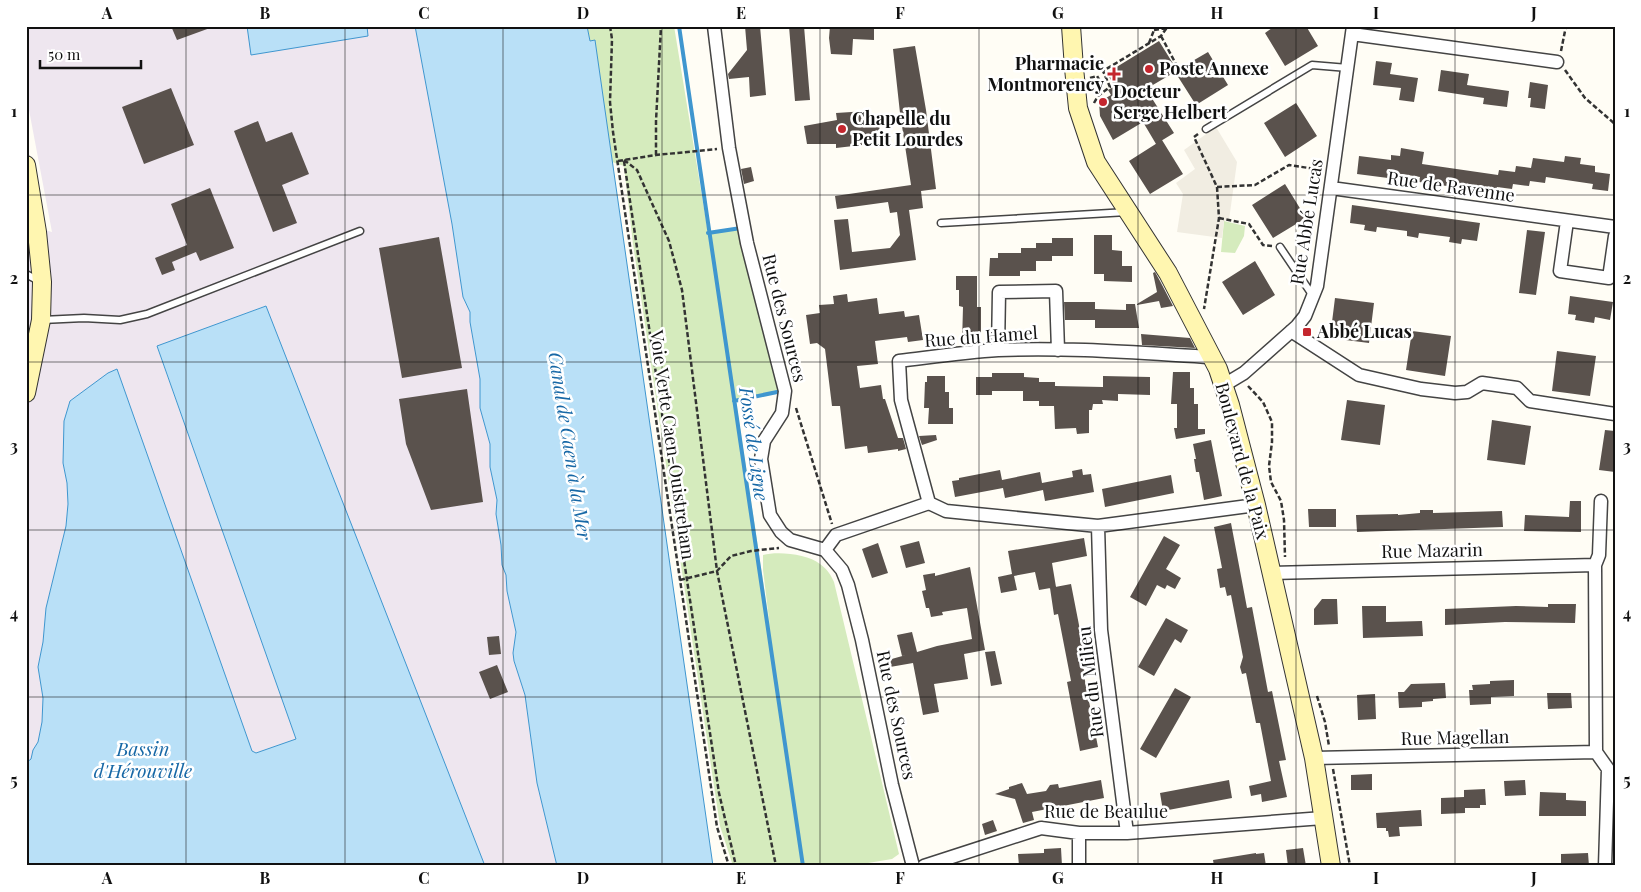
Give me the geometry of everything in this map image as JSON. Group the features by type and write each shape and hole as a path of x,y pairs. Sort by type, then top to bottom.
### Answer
{"street":[{"name":"Rue des Sources","path":"714,26 728,148 748,242 785,391 782,413 764,441 761,459 770,515 781,532 790,540 825,550 842,570 848,585 864,649 892,785 913,866"},
{"name":"Boulevard de la Paix","path":"1071,26 1078,108 1096,162 1168,273 1224,385 1256,505 1279,573 1323,758 1323,818 1331,866"},
{"path":"1353,30 1558,62"},
{"name":"Rue Abbé Lucas","path":"1224,385 1240,376 1291,332 1305,316 1317,286 1353,30"},
{"path":"26,165 37,232 42,282 41,320 26,393"},
{"name":"Rue de Ravenne","path":"1331,188 1615,227"},
{"path":"1567,221 1560,271 1609,278 1615,236"},
{"path":"998,350 999,292 1056,291 1058,350"},
{"path":"1291,332 1359,375 1421,389 1455,393 1467,392 1482,383 1517,388 1530,402 1615,414"},
{"name":"Rue du Hamel","path":"929,503 901,400 899,361 998,350 1058,350 1211,357"},
{"path":"1601,500 1599,555 1595,565 1596,752 1608,769 1605,866"},
{"path":"825,550 836,535 929,503 946,511 1098,526 1256,505"},
{"name":"Rue du Milieu","path":"1098,526 1101,630 1127,833"},
{"name":"Rue Mazarin","path":"1279,573 1595,565"},
{"name":"Rue Magellan","path":"1323,758 1596,752"},
{"name":"Rue de Beaulue","path":"924,866 1041,828 1079,833 1127,833 1323,818"},
{"path":"1079,833 1079,866"}],"lane":[{"path":"1206,128 1312,65 1348,68"},
{"path":"941,223 1128,212"},
{"path":"41,320 84,318 120,320 147,314 360,231"},
{"path":"1280,247 1313,296"},
{"path":"26,274 42,282"}],"path":[{"name":"Voie Verte Caen-Ouistreham","path":"610,26 612,39 610,102 618,161 717,827 728,866"},
{"path":"656,154 656,121 662,26"},
{"path":"1148,44 1154,26"},
{"path":"1566,26 1558,62 1585,98 1615,124"},
{"path":"1154,30 1168,27"},
{"path":"1094,102 1098,96 1110,87 1103,71 1161,36 1168,27"},
{"path":"1161,36 1177,66 1175,67"},
{"path":"1088,79 1097,76 1103,86"},
{"path":"1203,316 1219,218 1217,187 1194,137 1206,128"},
{"path":"618,161 656,154 703,150"},
{"path":"624,160 636,170 668,241 682,290 717,571 776,866"},
{"path":"624,160 719,793 736,866"},
{"path":"1217,187 1255,184 1289,165 1333,171"},
{"path":"1219,218 1249,224 1263,246 1280,247"},
{"path":"1240,376 1263,402 1272,422 1269,466 1271,482 1281,501 1284,520 1279,573"},
{"path":"785,391 798,410 836,535"},
{"path":"680,580 717,571 731,556 765,549"},
{"path":"1314,688 1325,722 1323,758 1350,866"}],"shaded area":[{"path":"26,26 415,26 452,224 463,297 470,312 480,379 480,408 490,444 490,467 497,500 496,514 502,565 506,575 507,591 516,632 513,653 514,661 525,695 537,783 557,866 485,866 265,306 157,347 296,739 256,753 252,751 117,369 108,373 70,401 64,421 63,463 67,483 68,504 66,526 46,608 43,642 38,667 43,698 42,722 38,742 33,750 31,759 26,763 26,225 52,232 26,94"},
{"path":"1216,127 1237,162 1229,220 1224,221 1222,238 1177,232 1183,194 1176,183 1195,169 1184,150"}],"green space":[{"path":"587,26 674,26 708,233 744,229 782,391 736,401 770,627 763,555 784,553 801,556 815,561 822,566 834,582 899,854 892,859 850,866 733,866 720,826 633,244 624,166 612,162 594,41 590,41"},
{"path":"1224,221 1245,226 1244,236 1235,253 1221,252"}],"water":[{"path":"247,26 367,26 368,36 251,55"},
{"name":"Canal de Caen à la Mer","path":"415,26 587,26 590,41 595,40 713,866 557,866 537,783 525,695 514,661 513,653 516,632 507,591 506,575 502,565 496,514 497,500 490,467 490,444 480,408 480,379 470,312 463,297 452,224"},
{"name":"Bassin d'Hérouville","path":"266,306 485,866 26,866 26,763 31,759 33,750 38,742 42,722 43,698 38,667 43,642 46,608 66,526 68,504 67,483 63,463 64,421 70,401 108,373 117,369 252,751 256,753 296,739 157,346"}],"building":[{"path":"171,26 210,26 210,28 177,40"},
{"path":"745,26 760,26 766,95 750,97 749,77 729,79 728,74 747,50"},
{"path":"789,26 804,26 810,100 795,101"},
{"path":"830,26 874,26 874,40 853,39 852,55 831,54"},
{"path":"1275,26 1306,26 1318,46 1285,66 1265,33"},
{"path":"1159,41 1177,70 1208,52 1228,85 1196,105 1175,72 1146,89 1174,133 1156,144 1143,122 1113,140 1100,116 1099,102 1111,95 1108,90 1115,86 1109,77 1110,71"},
{"path":"915,46 926,110 936,189 921,191 923,208 909,210 916,260 840,270 834,220 848,219 852,252 890,248 900,235 897,212 890,213 888,202 837,209 835,196 911,185 893,49"},
{"path":"1376,61 1392,63 1390,74 1418,78 1414,102 1399,100 1401,88 1373,85"},
{"path":"1441,70 1469,74 1467,85 1509,91 1507,107 1483,104 1484,98 1438,91"},
{"path":"1530,82 1548,85 1545,109 1530,107 1531,98 1528,98"},
{"path":"171,88 194,145 144,164 122,107"},
{"path":"1296,103 1317,136 1285,157 1264,123"},
{"name":"Chapelle du Petit Lourdes","path":"867,111 878,119 880,132 872,143 836,148 836,144 807,144 804,126 837,120 836,113"},
{"path":"258,121 266,142 292,132 309,174 282,185 297,223 273,232 234,131"},
{"path":"1162,140 1183,174 1150,194 1129,161"},
{"path":"1401,148 1424,152 1422,164 1498,175 1499,170 1515,172 1516,166 1531,168 1533,158 1564,162 1565,156 1581,158 1580,164 1595,166 1595,172 1610,174 1608,191 1592,189 1593,184 1546,177 1545,183 1530,181 1529,186 1513,184 1512,189 1497,187 1496,193 1419,182 1420,177 1389,172 1388,178 1357,174 1359,156 1391,160 1391,155 1400,156"},
{"path":"751,167 754,181 744,184 741,169"},
{"path":"1285,184 1306,218 1273,238 1252,205"},
{"path":"210,188 234,248 200,261 196,252 172,262 175,270 162,275 155,258 187,245 171,204"},
{"path":"1352,205 1480,223 1477,241 1462,239 1461,244 1449,242 1450,237 1419,233 1418,238 1407,236 1407,231 1377,227 1376,232 1364,230 1365,225 1350,223"},
{"path":"1527,230 1545,232 1536,295 1519,293"},
{"path":"1094,235 1112,235 1112,250 1122,251 1122,266 1132,266 1132,282 1104,281 1104,274 1094,274"},
{"path":"439,237 462,368 402,378 379,248"},
{"path":"1052,238 1073,238 1073,256 1052,256 1052,261 1036,261 1036,271 1020,271 1020,276 989,276 990,258 998,258 998,253 1021,253 1021,248 1036,248 1036,243 1052,243"},
{"path":"1255,261 1275,295 1243,315 1222,282"},
{"path":"1155,272 1173,306 1161,308 1159,301 1137,305 1157,292 1153,273"},
{"path":"956,276 977,276 977,307 981,307 981,343 962,343 963,307 959,306 959,290 956,290"},
{"path":"847,294 848,302 877,298 879,314 904,311 905,317 919,315 923,340 908,342 907,337 875,341 878,364 857,366 860,388 881,385 883,399 885,399 898,438 903,438 906,449 868,453 867,446 845,449 840,406 832,406 825,349 817,343 810,344 806,315 820,313 819,305 834,304 833,296"},
{"path":"1570,296 1613,302 1610,320 1595,317 1594,323 1575,320 1576,315 1568,314"},
{"path":"1335,298 1374,303 1369,343 1330,338"},
{"path":"1064,302 1095,302 1095,309 1126,310 1126,304 1135,304 1139,328 1095,328 1095,320 1065,320"},
{"path":"1412,331 1451,336 1445,376 1406,370"},
{"path":"1141,334 1190,338 1195,348 1142,345"},
{"path":"1557,351 1596,356 1590,396 1552,391"},
{"path":"1173,372 1190,372 1190,388 1194,388 1194,404 1198,404 1198,429 1205,429 1205,434 1176,439 1174,428 1177,428 1177,404 1171,404"},
{"path":"992,373 1024,373 1024,377 1039,378 1039,382 1055,382 1055,386 1103,387 1103,376 1150,377 1150,395 1118,394 1118,401 1102,400 1103,404 1093,404 1092,410 1089,410 1089,433 1077,434 1076,428 1055,429 1054,406 1039,406 1039,401 1023,401 1023,391 992,391 992,395 976,395 976,377 992,377"},
{"path":"927,376 945,376 945,392 949,392 949,408 953,408 953,424 928,424 929,408 924,408"},
{"path":"467,389 483,502 431,510 406,444 399,399"},
{"path":"1347,400 1385,405 1380,445 1341,440"},
{"path":"1492,420 1531,426 1525,465 1487,460"},
{"path":"1605,430 1615,431 1615,472 1599,470"},
{"path":"936,435 937,440 922,445 919,436"},
{"path":"1211,440 1222,496 1204,500 1199,472 1196,472 1193,444"},
{"path":"1082,469 1083,475 1091,474 1094,492 1045,501 1043,490 1005,498 1003,488 955,497 952,481 1000,470 1002,480 1040,472 1042,483 1073,477 1072,471"},
{"path":"1171,475 1174,493 1105,507 1102,489"},
{"path":"1570,501 1581,501 1581,532 1524,531 1525,515 1569,517"},
{"path":"1308,509 1336,509 1336,527 1309,527"},
{"path":"1420,510 1433,510 1433,513 1502,511 1503,527 1357,532 1356,515 1398,515 1420,513"},
{"path":"1231,523 1247,608 1252,607 1268,692 1272,691 1286,760 1279,761 1287,797 1262,802 1261,794 1251,796 1249,786 1271,781 1260,723 1256,723 1246,673 1242,674 1240,667 1243,657 1231,595 1227,596 1225,587 1220,588 1217,569 1222,568 1214,527"},
{"path":"1164,536 1180,545 1166,569 1181,578 1175,589 1167,585 1165,589 1157,585 1146,606 1130,597"},
{"path":"1084,538 1087,556 1052,563 1056,587 1039,590 1035,572 1014,576 1017,590 1001,593 998,577 1012,574 1008,551"},
{"path":"919,541 925,563 906,568 900,546"},
{"path":"878,543 888,573 872,578 862,549"},
{"path":"970,567 985,650 964,654 968,679 934,684 939,712 923,715 913,663 890,667 888,660 906,655 902,656 897,635 912,632 917,652 972,639 967,608 942,612 943,615 931,617 929,608 926,608 922,591 926,590 923,575 935,573 935,576"},
{"path":"1071,584 1086,661 1083,662 1085,681 1098,747 1080,751 1067,682 1071,681 1058,614 1054,615 1050,588"},
{"path":"1322,599 1337,599 1338,624 1314,625 1314,609"},
{"path":"1548,604 1576,604 1575,623 1505,622 1445,625 1445,609 1516,606 1548,607"},
{"path":"1362,606 1386,606 1386,622 1422,621 1423,636 1363,638"},
{"path":"1166,618 1188,630 1181,643 1175,639 1154,676 1138,667"},
{"path":"499,636 501,654 489,655 487,637"},
{"path":"995,651 1002,684 991,686 985,652"},
{"path":"497,665 508,692 490,699 479,672"},
{"path":"1514,680 1514,696 1491,697 1491,704 1470,705 1469,690 1473,690 1472,685 1490,684 1490,681"},
{"path":"1445,683 1446,698 1422,702 1422,707 1399,708 1398,692 1404,692 1411,684"},
{"path":"1175,688 1191,697 1156,758 1140,749"},
{"path":"1547,693 1571,693 1572,708 1548,709"},
{"path":"1375,694 1376,719 1358,720 1357,695"},
{"path":"1372,774 1372,790 1351,790 1351,775"},
{"path":"1101,780 1104,798 1032,812 1034,820 1023,823 1015,799 995,794 1022,783 1027,794 1046,791 1050,785 1058,784 1059,788"},
{"path":"1229,780 1232,798 1163,811 1160,793"},
{"path":"1525,780 1526,795 1505,796 1504,781"},
{"path":"1485,789 1486,805 1480,805 1480,808 1465,808 1465,813 1441,814 1441,798 1464,797 1464,790"},
{"path":"1540,792 1566,793 1566,800 1586,801 1586,816 1539,816"},
{"path":"1421,810 1422,826 1399,827 1400,836 1389,837 1386,828 1377,828 1376,813"},
{"path":"993,820 997,831 985,835 982,824"},
{"path":"1061,848 1062,866 1019,866 1018,854 1044,853 1044,849"},
{"path":"1303,848 1306,866 1288,866 1286,850"},
{"path":"1264,853 1266,866 1214,866 1213,860"},
{"path":"1588,853 1589,866 1561,866 1561,854"}],"waterway":[{"name":"Fossé de Ligne","path":"679,26 803,866"},
{"path":"708,233 741,228"},
{"path":"734,401 782,391"}],"place":[{"name":"Poste Annexe","path":"1149,69"},
{"name":"Pharmacie Montmorency","path":"1114,74"},
{"name":"Docteur Serge Helbert","path":"1103,102"},
{"name":"Chapelle du Petit Lourdes","path":"842,129"},
{"name":"Abbé Lucas","path":"1307,332"}]}
